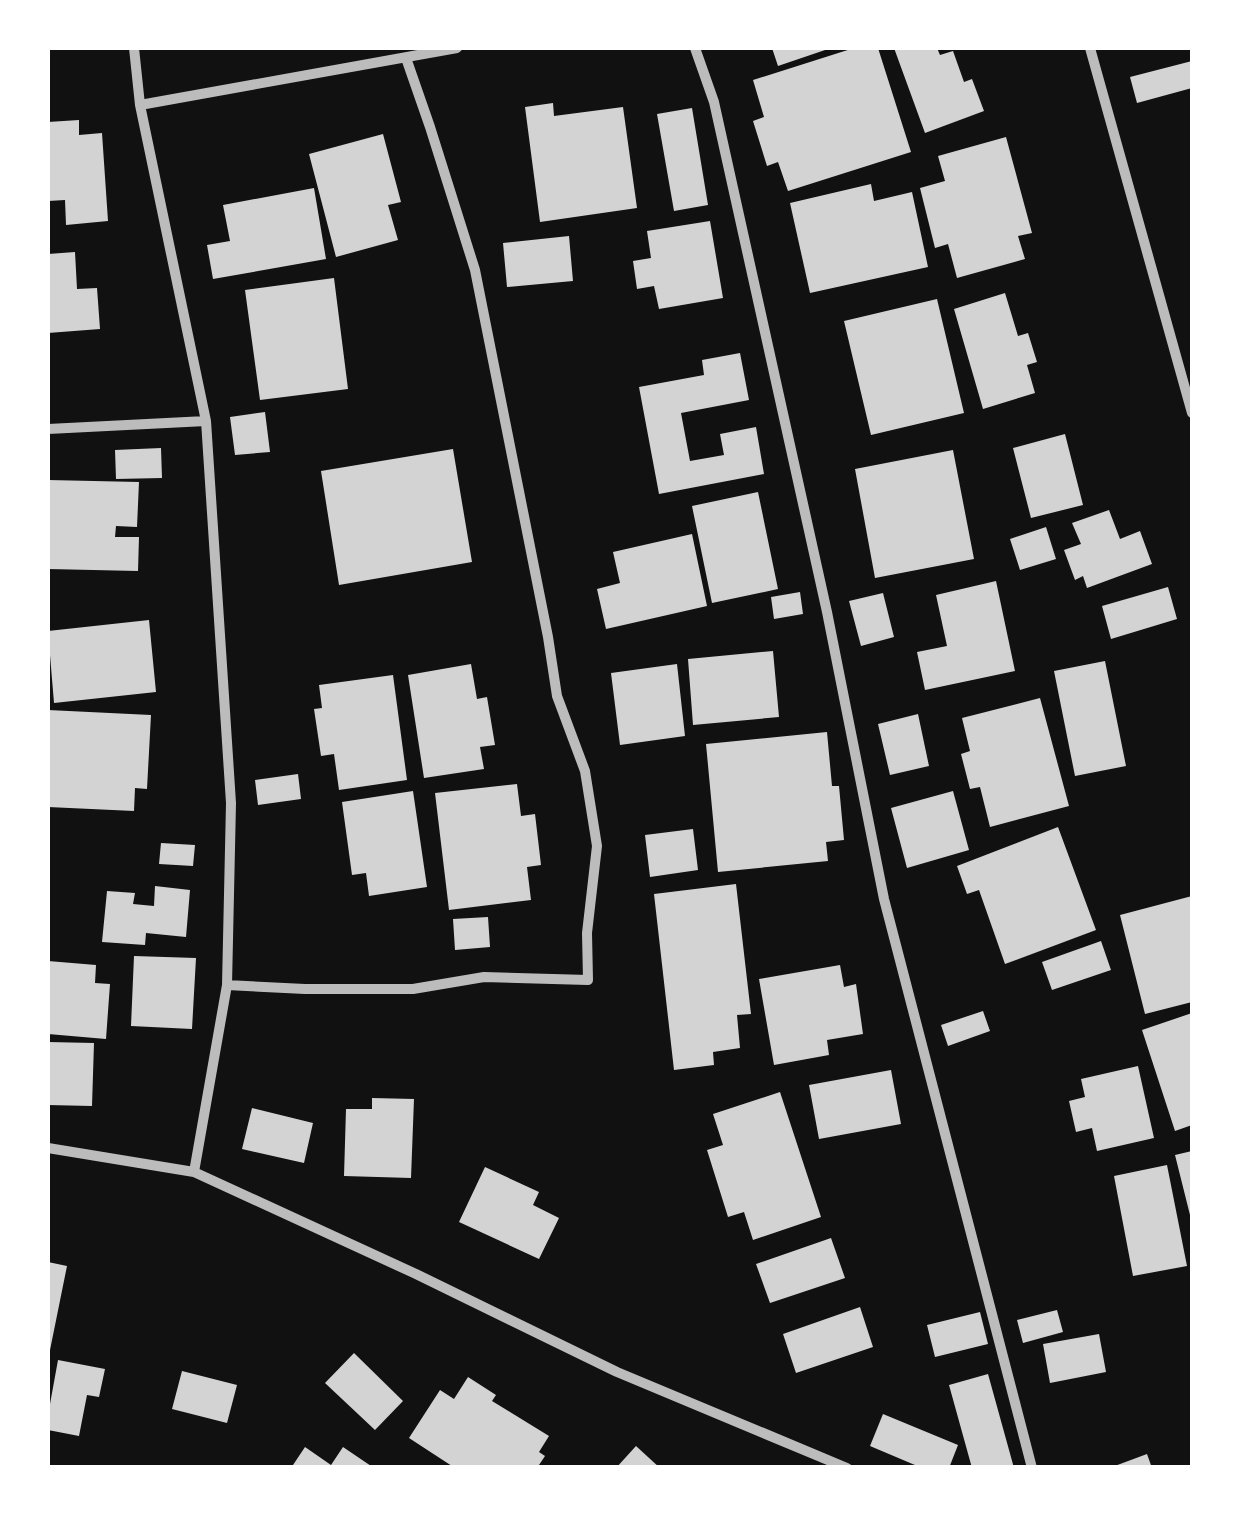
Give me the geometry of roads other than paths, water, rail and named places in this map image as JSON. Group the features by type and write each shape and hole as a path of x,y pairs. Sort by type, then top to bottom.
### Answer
{"street":[{"path":"134,48 140,105 206,422 231,803 227,986 194,1172"},
{"path":"140,105 457,48"},
{"path":"695,48 719,121 827,612 884,899 1032,1468"},
{"path":"1090,48 1192,414"},
{"path":"227,986 413,989 484,977 588,980 588,933 598,846 585,771 557,696 476,270 406,58"},
{"path":"48,429 206,422"},
{"path":"48,1148 194,1172 617,1372 847,1468"}]}
